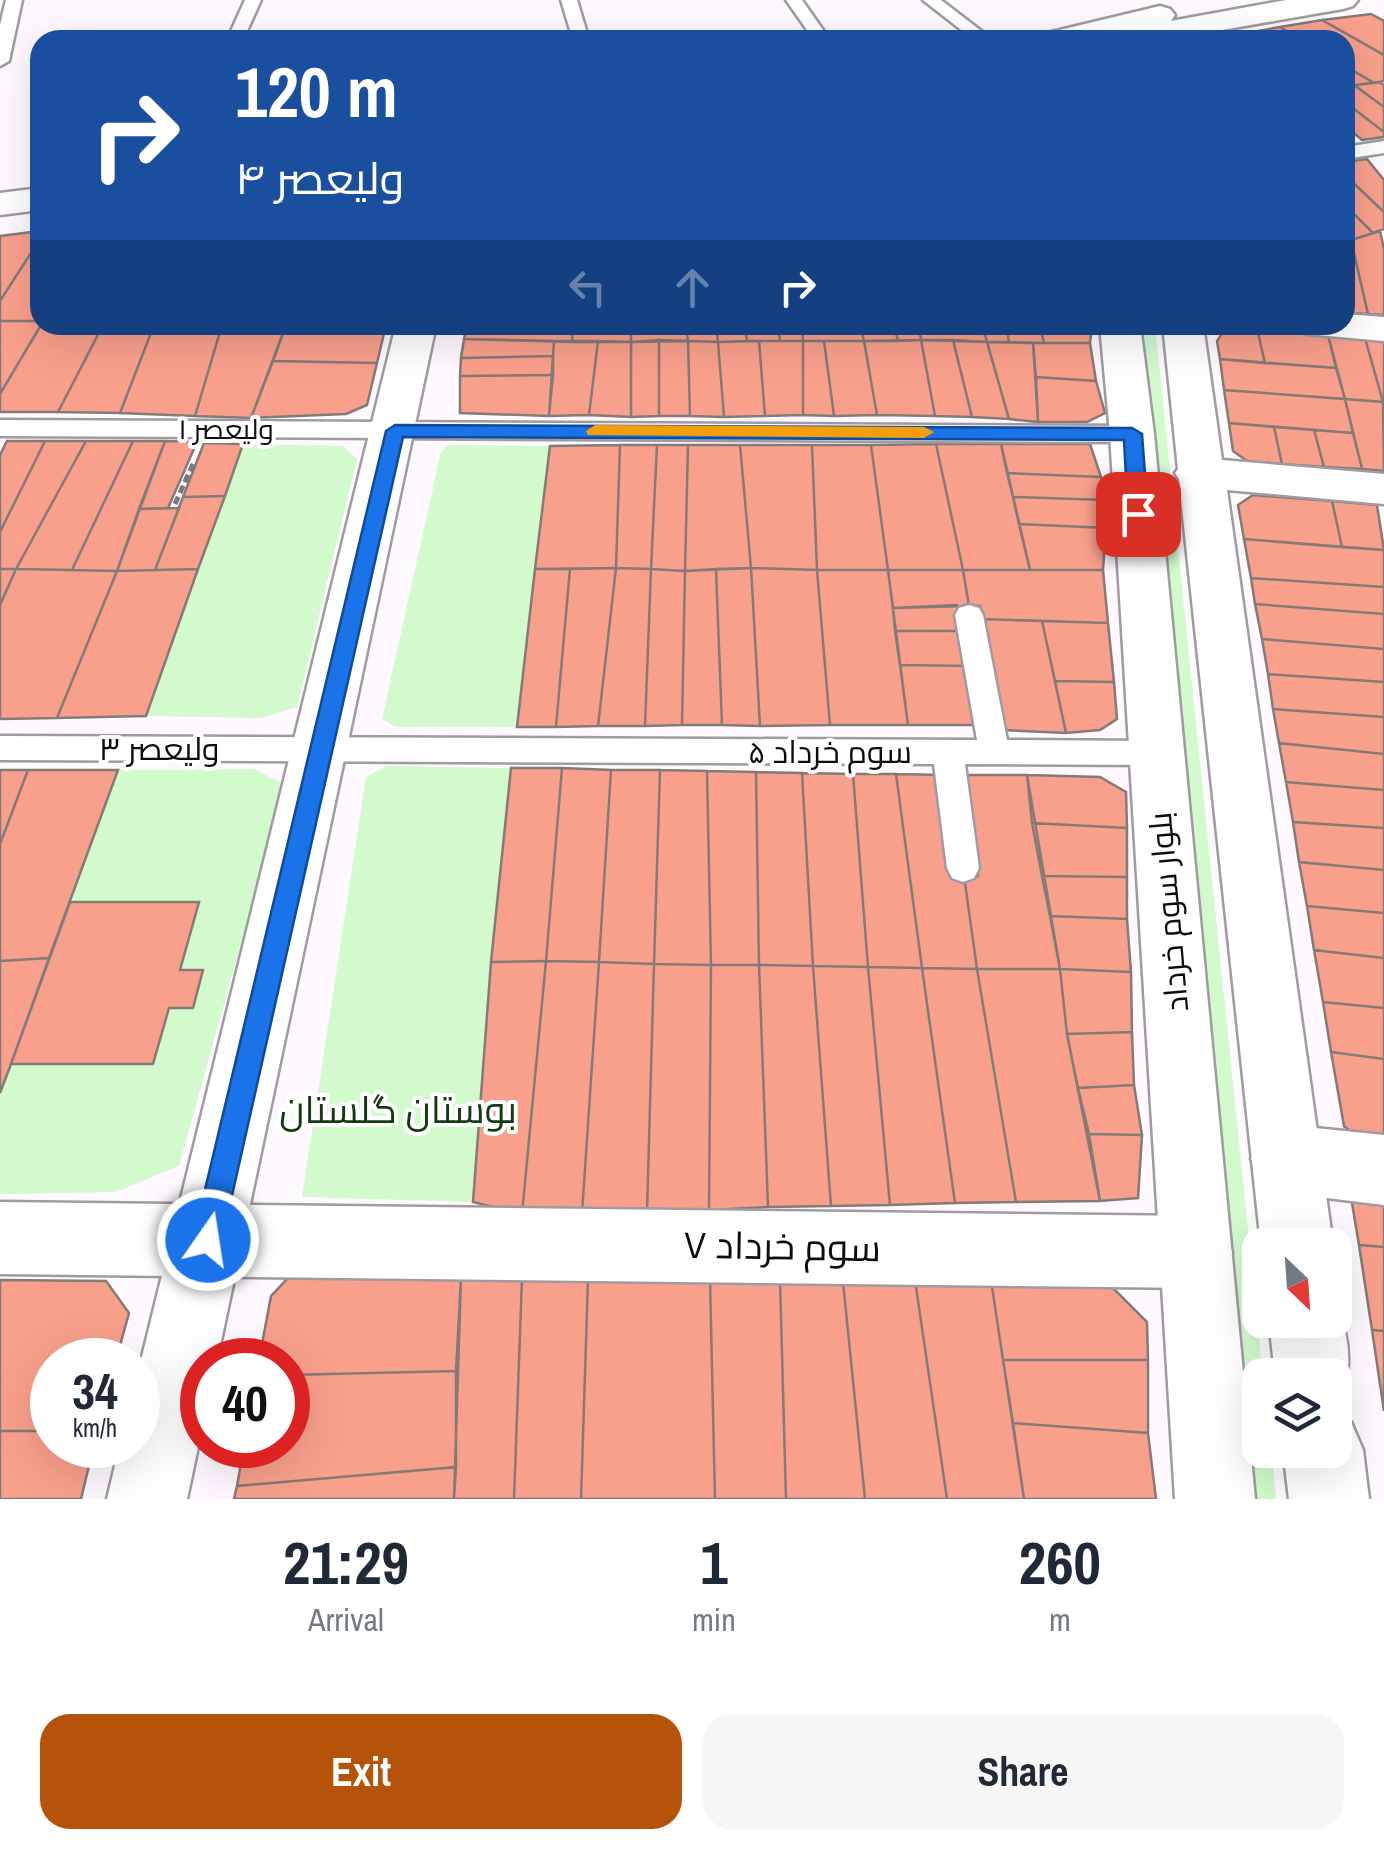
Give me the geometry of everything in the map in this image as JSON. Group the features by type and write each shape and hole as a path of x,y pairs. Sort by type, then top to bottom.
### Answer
{"main road":[{"path":"1093,30 1247,0"},
{"path":"1054,30 1072,20 1208,21 1343,0"},
{"path":"0,204 30,200"},
{"path":"1355,327 1384,329"},
{"path":"147,1499 414,335"},
{"name":"بلوار سوم خرداد","path":"1121,335 1215,1499"},
{"path":"1184,335 1198,473 1295,1228"},
{"path":"1198,473 1384,489"},
{"path":"1286,1159 1384,1170"},
{"name":"سوم خرداد ۷","path":"0,1238 1196,1252"},
{"path":"1325,1468 1329,1499"}],"lane":[{"path":"0,61 14,0"},
{"path":"240,30 253,0"},
{"path":"568,0 578,30"},
{"path":"794,0 815,30"},
{"path":"931,0 972,30"},
{"path":"1355,150 1384,146"},
{"name":"ولیعصر ۱","path":"0,428 1132,434"},
{"path":"969,615 994,752"},
{"name":"ولیعصر ۳","path":"0,748 506,748"},
{"name":"سوم خرداد ۵","path":"506,748 1155,753"},
{"path":"948,752 963,868"}],"green space":[{"path":"1132,335 1156,335 1248,1228 1242,1228 1242,1338 1259,1338 1261,1358 1242,1358 1242,1468 1273,1468 1276,1499 1232,1499"},
{"path":"243,444 343,446 357,459 297,707 260,718 146,716"},
{"path":"448,445 550,446 517,727 396,727 382,719 441,452"},
{"name":"بوستان گلستان","path":"387,766 511,768 473,1202 302,1197 366,777"},
{"name":"بوستان گلستان","path":"254,769 285,785 179,1166 116,1192 0,1194 0,1093 11,1064 153,1064 169,1008 193,1008 203,970 180,970 199,902 70,902 118,770"}],"building":[{"path":"1371,14 1384,21 1384,55 1355,39 1355,30 1340,30 1322,20"},
{"path":"1322,20 1340,30 1285,30 1280,27"},
{"path":"1355,39 1384,55 1384,81 1374,83 1355,72"},
{"path":"1355,72 1374,83 1355,85"},
{"path":"1384,85 1384,107 1355,86"},
{"path":"1355,86 1384,107 1384,132 1355,110"},
{"path":"1355,110 1384,132 1384,137 1362,140 1355,134"},
{"path":"1367,159 1384,180 1384,212 1355,184 1355,161"},
{"path":"1355,184 1384,212 1384,229 1373,233 1355,215"},
{"path":"1355,215 1373,233 1355,239"},
{"path":"1380,231 1384,249 1384,315 1368,314 1355,257 1355,239"},
{"path":"30,232 30,254 0,301 0,236"},
{"path":"30,254 30,321 0,321 0,301"},
{"path":"1355,257 1368,314 1355,313"},
{"path":"0,321 30,321 30,335 35,335 0,394"},
{"path":"35,335 98,335 58,412 0,412 0,394"},
{"path":"98,335 150,335 120,413 58,412"},
{"path":"150,335 219,335 195,416 120,413"},
{"path":"219,335 282,335 251,418 195,416"},
{"path":"282,335 384,335 377,363 273,361"},
{"path":"465,335 572,335 572,342 464,339"},
{"path":"572,335 631,335 631,342 572,342"},
{"path":"631,335 687,335 688,341 631,342"},
{"path":"687,335 717,335 718,342 688,341"},
{"path":"717,335 746,335 747,341 718,342"},
{"path":"746,335 779,335 780,341 747,341"},
{"path":"779,335 803,335 803,341 780,341"},
{"path":"803,335 862,335 864,341 803,341"},
{"path":"862,335 896,335 898,341 864,341"},
{"path":"896,335 920,335 921,340 898,341"},
{"path":"920,335 985,335 987,342 921,340"},
{"path":"985,335 1008,335 1009,342 987,342"},
{"path":"1008,335 1042,335 1044,343 1009,342"},
{"path":"1042,335 1091,335 1090,343 1044,343"},
{"path":"1221,335 1258,335 1265,363 1220,359 1217,341"},
{"path":"1258,335 1328,335 1336,368 1265,363"},
{"path":"1328,335 1365,338 1383,402 1345,399"},
{"path":"1365,338 1384,339 1384,402 1383,402"},
{"path":"464,339 554,341 553,356 461,358"},
{"path":"659,340 659,416 631,417 631,342"},
{"path":"659,340 688,341 690,416 659,416"},
{"path":"921,340 935,416 877,415 864,341"},
{"path":"921,340 953,340 972,417 935,416"},
{"path":"953,340 987,342 1009,419 972,417"},
{"path":"554,341 598,341 589,415 549,416"},
{"path":"598,341 631,342 631,417 589,415"},
{"path":"688,341 718,342 724,417 690,416"},
{"path":"759,341 765,416 724,417 718,342"},
{"path":"759,341 803,341 803,415 765,416"},
{"path":"803,341 824,341 834,416 803,415"},
{"path":"824,341 864,341 877,415 834,416"},
{"path":"987,342 1033,343 1038,422 1009,419"},
{"path":"1033,343 1090,343 1096,381 1036,377"},
{"path":"553,356 553,375 460,376 461,358"},
{"path":"1220,359 1336,368 1345,399 1224,390"},
{"path":"273,361 377,363 367,405 346,414 251,418"},
{"path":"553,375 549,416 460,413 460,376"},
{"path":"1036,377 1096,381 1105,413 1087,422 1038,422"},
{"path":"1224,390 1345,399 1353,433 1229,423"},
{"path":"1345,399 1383,402 1384,471 1362,469"},
{"path":"1229,423 1274,427 1282,464 1247,461 1233,451"},
{"path":"1274,427 1314,430 1324,467 1282,464"},
{"path":"1314,430 1353,433 1362,469 1324,467"},
{"path":"7,441 45,441 0,532 0,455"},
{"path":"45,441 86,441 16,569 0,569 0,532"},
{"path":"86,441 133,441 72,570 16,569"},
{"path":"133,441 165,441 117,571 72,570"},
{"path":"165,441 197,442 168,508 139,509"},
{"path":"204,443 243,444 225,496 183,497"},
{"path":"936,444 963,570 888,570 871,445"},
{"path":"936,444 1001,444 1030,570 963,570"},
{"path":"1001,444 1090,444 1101,477 1007,473"},
{"path":"620,445 616,568 535,569 550,446"},
{"path":"620,445 657,445 651,569 616,568"},
{"path":"657,445 688,445 685,571 651,569"},
{"path":"688,445 740,445 751,568 685,571"},
{"path":"740,445 812,445 817,570 751,568"},
{"path":"812,445 871,445 888,570 817,570"},
{"path":"1007,473 1101,477 1105,500 1013,497"},
{"path":"1253,495 1332,501 1342,547 1244,539 1238,505"},
{"path":"225,496 198,569 155,570 183,497"},
{"path":"1013,497 1105,500 1106,528 1019,524"},
{"path":"1332,501 1377,505 1384,550 1342,547"},
{"path":"179,508 155,570 117,571 139,509"},
{"path":"1019,524 1106,528 1103,570 1030,570"},
{"path":"1244,539 1384,550 1384,587 1251,578"},
{"path":"616,568 598,726 556,727 570,569"},
{"path":"616,568 651,569 645,726 598,726"},
{"path":"751,568 760,726 722,725 716,569"},
{"path":"751,568 817,570 830,725 760,726"},
{"path":"0,569 16,569 0,605"},
{"path":"16,569 117,571 57,718 0,719 0,605"},
{"path":"198,569 146,716 57,718 117,571"},
{"path":"535,569 570,569 556,727 517,727"},
{"path":"651,569 685,571 682,725 645,726"},
{"path":"716,569 722,725 682,725 685,571"},
{"path":"817,570 888,570 908,725 830,725"},
{"path":"888,570 963,570 969,606 893,608"},
{"path":"963,570 1103,570 1108,623 982,619 980,606 969,606"},
{"path":"1251,578 1384,587 1384,614 1255,604"},
{"path":"1255,604 1384,614 1384,649 1262,639"},
{"path":"957,605 963,631 895,631 893,608"},
{"path":"982,619 1042,621 1066,733 1001,730"},
{"path":"1042,621 1108,623 1114,682 1055,681"},
{"path":"895,631 963,631 968,666 900,665"},
{"path":"1262,639 1384,649 1384,682 1268,674"},
{"path":"900,665 968,666 979,725 908,725"},
{"path":"1268,674 1384,682 1384,717 1273,709"},
{"path":"1055,681 1114,682 1117,719 1100,730 1066,733"},
{"path":"1273,709 1384,717 1384,754 1279,743"},
{"path":"1279,743 1384,754 1384,790 1286,782"},
{"path":"511,768 562,768 546,961 491,962"},
{"path":"562,768 611,770 599,962 546,961"},
{"path":"0,770 28,770 0,844"},
{"path":"28,770 118,770 49,958 0,961 0,844"},
{"path":"611,770 660,770 654,964 599,962"},
{"path":"660,770 707,771 711,965 654,964"},
{"path":"707,771 756,772 759,965 711,965"},
{"path":"756,772 802,773 813,966 759,965"},
{"path":"802,773 853,774 868,967 813,966"},
{"path":"853,774 896,774 922,968 868,967"},
{"path":"896,774 942,775 964,876 977,969 922,968"},
{"path":"959,775 1027,775 1060,969 977,969 964,876 978,876"},
{"path":"1027,775 1100,777 1126,792 1127,828 1032,823"},
{"path":"1286,782 1384,790 1384,828 1293,822"},
{"path":"1293,822 1384,828 1384,870 1299,862"},
{"path":"1032,823 1127,828 1127,877 1042,876"},
{"path":"1299,862 1384,870 1384,913 1307,906"},
{"path":"1042,876 1127,877 1127,919 1050,916"},
{"path":"70,902 199,902 180,970 203,970 193,1008 169,1008 153,1064 11,1064"},
{"path":"1307,906 1384,913 1384,958 1314,950"},
{"path":"1050,916 1127,919 1131,972 1060,969"},
{"path":"1314,950 1384,958 1384,1008 1323,1002"},
{"path":"49,958 11,1064 0,1093 0,961"},
{"path":"546,961 599,962 582,1213 522,1214"},
{"path":"546,961 522,1214 473,1202 491,962"},
{"path":"599,962 654,964 647,1212 582,1213"},
{"path":"654,964 711,965 709,1210 647,1212"},
{"path":"711,965 759,965 768,1207 709,1210"},
{"path":"759,965 813,966 831,1206 768,1207"},
{"path":"813,966 868,967 890,1205 831,1206"},
{"path":"868,967 922,968 955,1203 890,1205"},
{"path":"922,968 977,969 1016,1202 955,1203"},
{"path":"977,969 1060,969 1067,1034 1100,1201 1016,1202"},
{"path":"1060,969 1131,972 1132,1032 1067,1034"},
{"path":"1323,1002 1384,1008 1384,1059 1331,1052"},
{"path":"1132,1032 1134,1085 1078,1088 1067,1034"},
{"path":"1331,1052 1384,1059 1384,1138 1355,1135 1344,1126"},
{"path":"1134,1085 1142,1135 1089,1134 1078,1088"},
{"path":"1089,1134 1142,1135 1138,1198 1100,1201"},
{"path":"1384,1186 1384,1247 1359,1245 1351,1197"},
{"path":"1359,1245 1384,1247 1384,1331 1372,1330"},
{"path":"290,1276 461,1278 456,1371 310,1374 310,1338 263,1338 271,1296"},
{"path":"461,1278 522,1278 514,1499 454,1499"},
{"path":"522,1278 588,1279 581,1499 514,1499"},
{"path":"588,1279 710,1280 715,1499 581,1499"},
{"path":"0,1280 106,1281 129,1313 122,1338 30,1338 30,1431 0,1431"},
{"path":"710,1280 780,1280 786,1499 715,1499"},
{"path":"780,1280 843,1282 865,1499 786,1499"},
{"path":"915,1280 991,1280 1024,1499 947,1499"},
{"path":"915,1280 947,1499 865,1499 843,1282"},
{"path":"991,1280 1108,1283 1147,1322 1148,1360 1003,1360"},
{"path":"1372,1330 1384,1331 1384,1411"},
{"path":"1003,1360 1148,1360 1148,1433 1013,1423"},
{"path":"456,1371 456,1467 237,1486 240,1468 310,1468 310,1374"},
{"path":"1013,1423 1148,1433 1156,1499 1024,1499"},
{"path":"0,1431 30,1431 30,1468 88,1468 81,1499 0,1499"},
{"path":"456,1467 454,1499 234,1499 237,1486"}],"slow traffic":[{"path":"595,431 924,432"}],"route":[{"path":"208,1240 395,431 1132,434 1138,514"}]}
